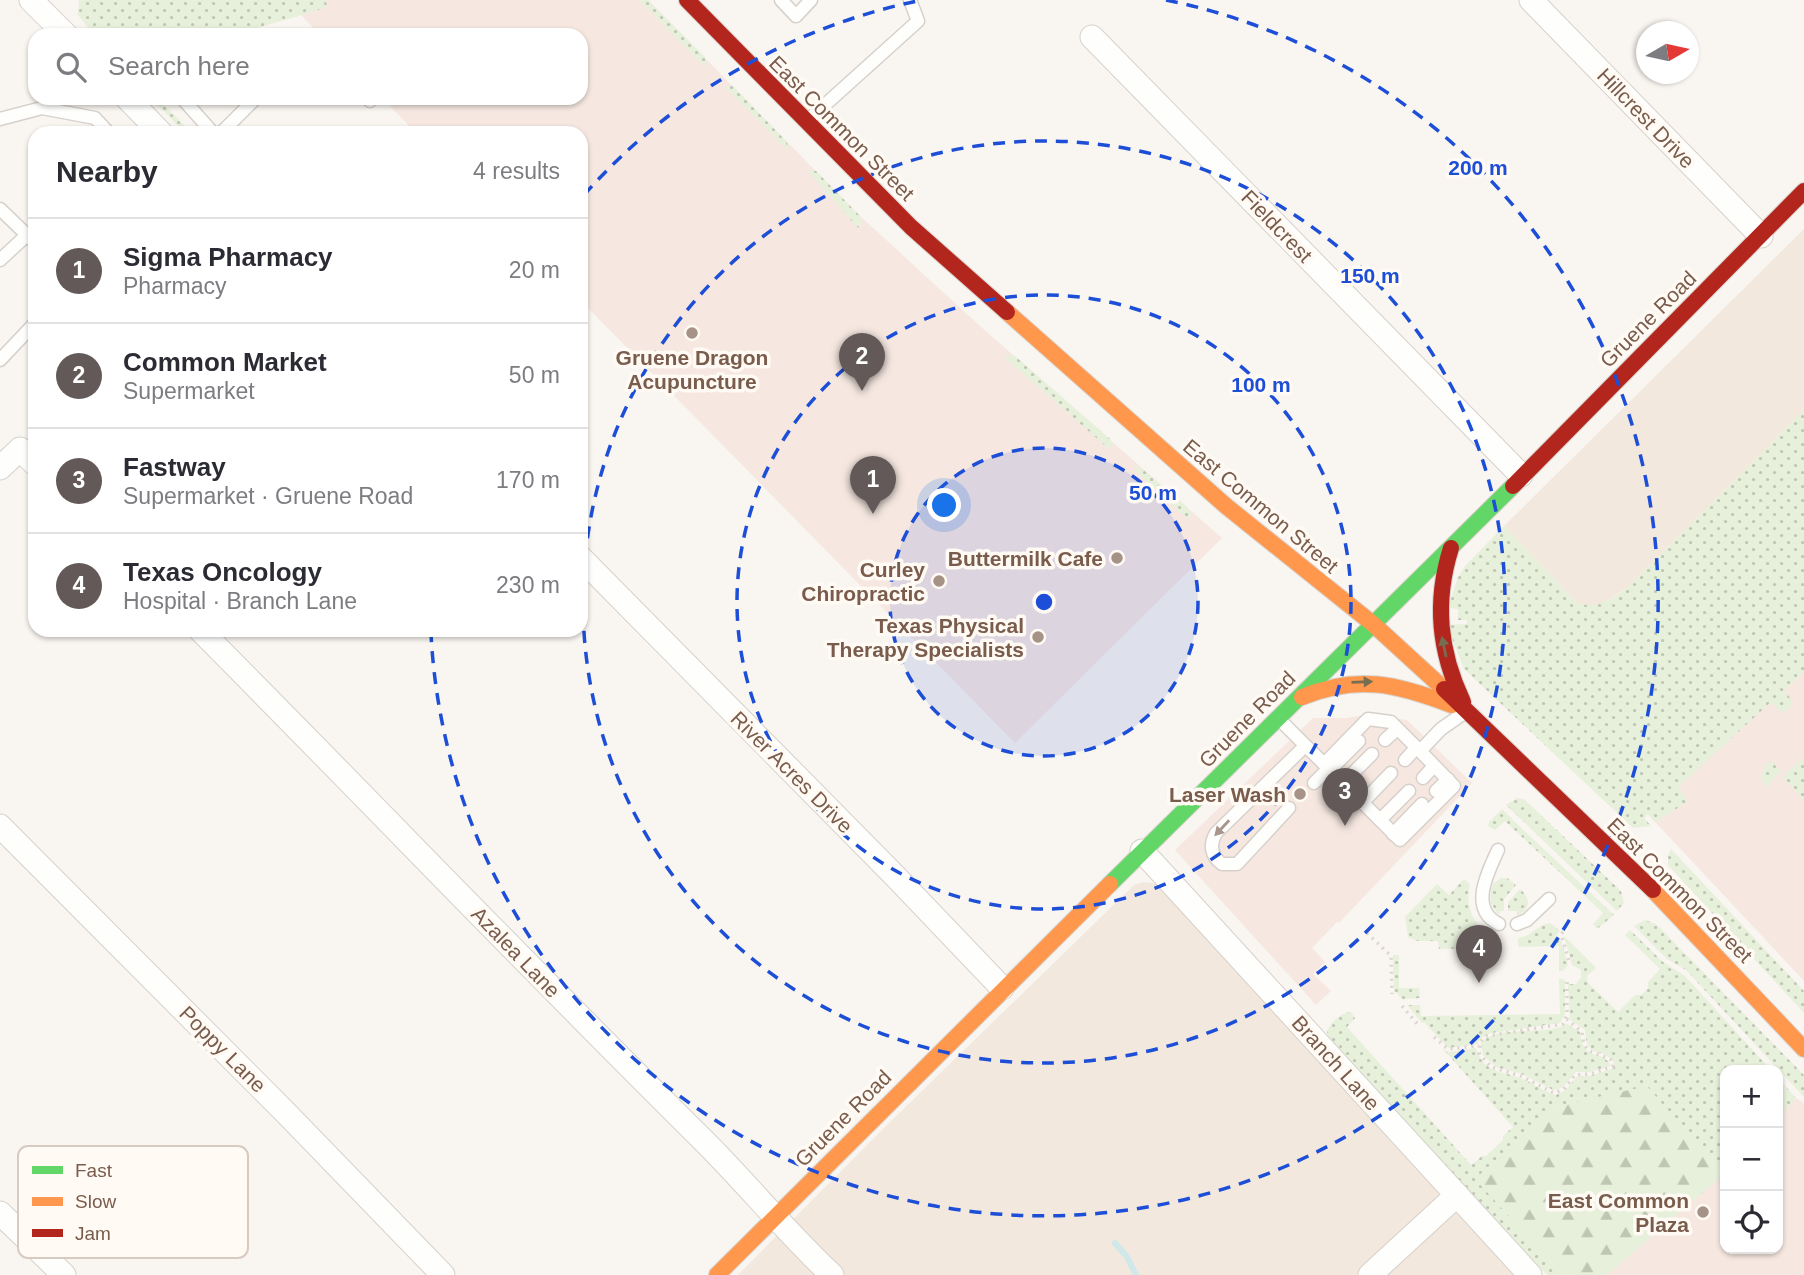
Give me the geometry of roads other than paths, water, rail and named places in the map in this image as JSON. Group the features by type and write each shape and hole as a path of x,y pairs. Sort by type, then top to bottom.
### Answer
{"street":[{"path":"31,0 58,28"},
{"name":"East Common Street","path":"687,0 911,227 1226,506 1373,624 1467,711 1653,890 1804,1049"},
{"name":"Hillcrest Drive","path":"1531,0 1760,236"},
{"name":"Fieldcrest","path":"1092,37 1521,475"},
{"path":"134,105 154,126"},
{"name":"Gruene Road","path":"716,1275 1002,988 1373,624 1804,191"},
{"path":"0,468 27,456"},
{"path":"1452,545 1443,569 1438,617 1448,664 1467,711"},
{"name":"River Acres Drive","path":"588,565 1002,988"},
{"name":"Azalea Lane","path":"207,637 428,860 518,957 737,1174 832,1275"},
{"path":"1297,699 1323,688 1370,681 1424,694 1467,711"},
{"name":"Poppy Lane","path":"0,826 286,1112 443,1275"},
{"name":"Branch Lane","path":"1142,851 1530,1275"},
{"path":"1370,1275 1457,1195"},
{"path":"0,1213 18,1230"},
{"path":"46,1258 64,1275"}],"lane":[{"path":"781,0 796,16 811,0"},
{"path":"806,122 918,21 911,0"},
{"path":"190,105 212,126"},
{"path":"227,126 249,105"},
{"path":"0,119 42,108 95,118 102,126"},
{"path":"0,209 28,236"},
{"path":"0,260 28,241"},
{"path":"0,360 28,330"},
{"path":"1405,760 1467,711"},
{"path":"1278,718 1327,768 1380,820 1400,841 1454,786 1391,722 1376,724 1368,719 1327,768 1314,783"},
{"path":"1385,740 1397,729"},
{"path":"1327,768 1359,741"},
{"path":"1289,808 1243,860 1229,866 1216,860 1211,846 1216,833 1306,746"},
{"path":"1343,783 1372,754"},
{"path":"1423,778 1434,766"},
{"path":"1362,803 1391,773"},
{"path":"1436,791 1448,779"},
{"path":"1380,820 1409,791"},
{"path":"1393,834 1422,804"},
{"path":"1498,850 1485,878 1483,898 1485,910 1499,924"},
{"path":"1517,924 1527,920 1549,899"}],"waterway":[{"path":"1115,1243 1127,1257 1136,1275"}],"place":[{"name":"Gruene Dragon Acupuncture","path":"692,333"},
{"name":"Common Market","path":"862,391"},
{"name":"Sigma Pharmacy","path":"873,514"},
{"name":"Buttermilk Cafe","path":"1117,558"},
{"name":"Curley Chiropractic","path":"939,581"},
{"name":"Texas Physical Therapy Specialists","path":"1038,637"},
{"name":"Laser Wash","path":"1300,794"},
{"name":"Fastway","path":"1345,826"},
{"name":"Texas Oncology","path":"1479,983"},
{"name":"East Common Plaza","path":"1703,1212"}]}
